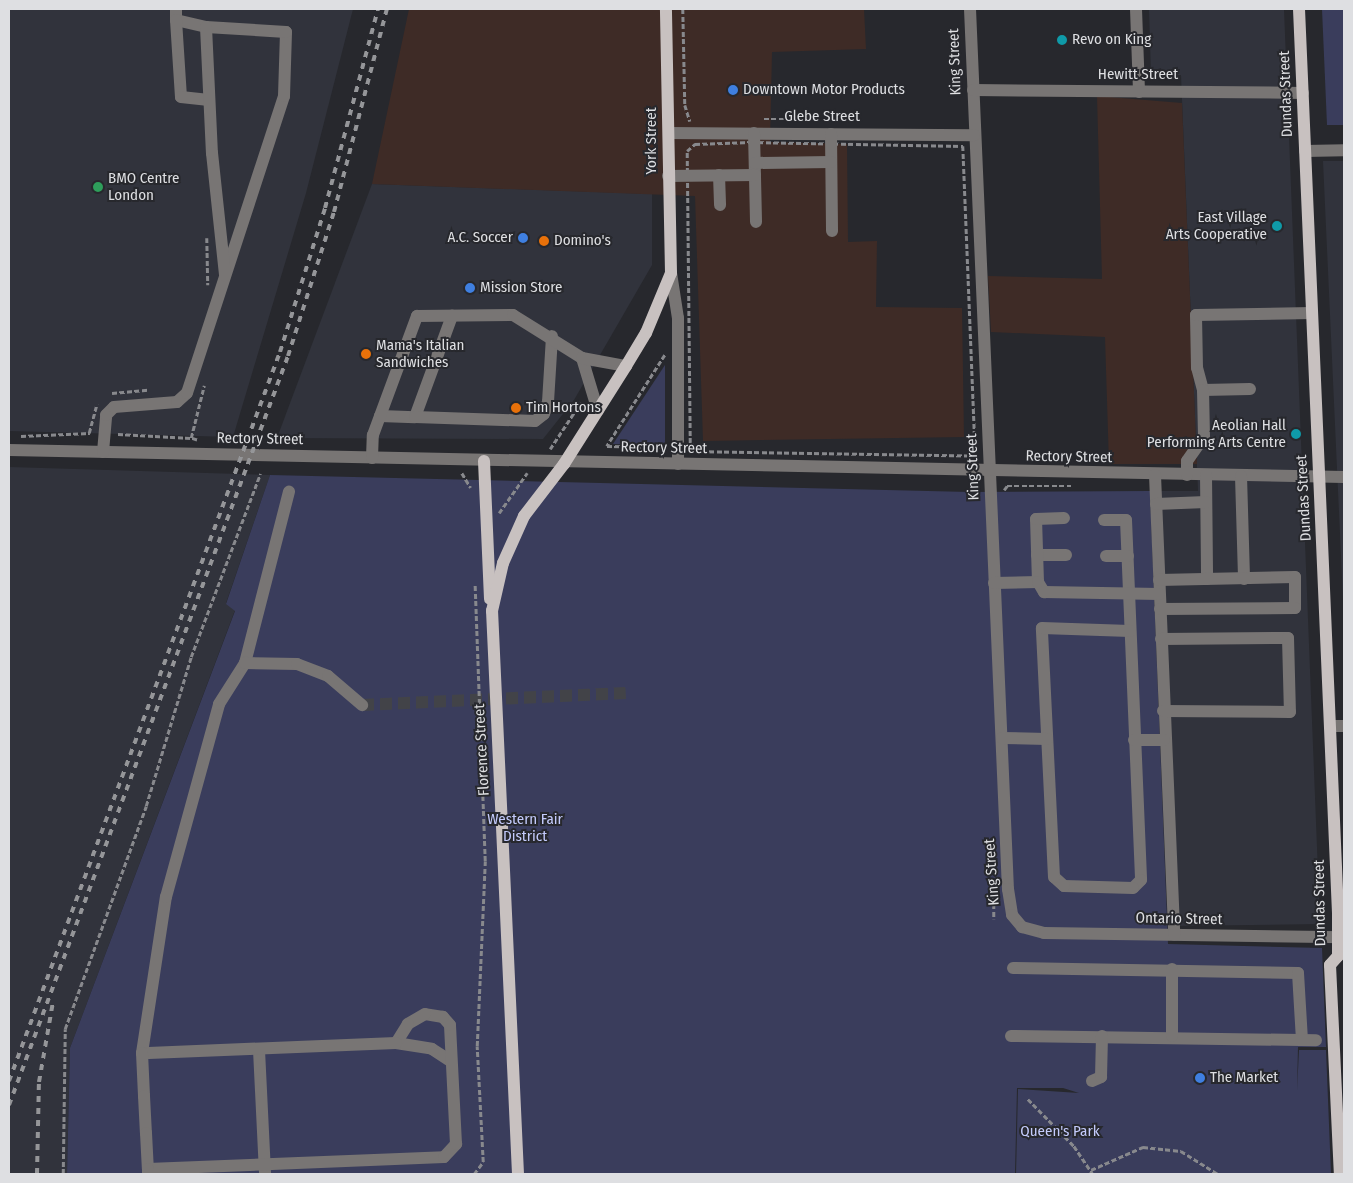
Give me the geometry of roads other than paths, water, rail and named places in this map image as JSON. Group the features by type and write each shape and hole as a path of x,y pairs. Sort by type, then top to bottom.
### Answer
{"main road":[{"name":"York Street","path":"564,464 646,333 671,273 666,9"},
{"name":"Dundas Street","path":"1299,9 1341,937 1341,961 1330,965 1340,1174"},
{"name":"Florence Street","path":"518,1174 492,611 503,563 524,516 564,464"},
{"path":"484,468 492,611"}],"street":[{"name":"King Street","path":"970,9 1008,889 1017,922"},
{"path":"1136,9 1139,92"},
{"path":"103,452 106,415 114,407 178,402 187,393 284,96 286,32 206,27 176,14 181,98 210,100"},
{"path":"206,27 210,100 225,275"},
{"name":"Hewitt Street","path":"973,90 1302,93"},
{"name":"Glebe Street","path":"669,133 831,139 974,134"},
{"path":"753,135 756,222"},
{"path":"831,139 832,231"},
{"path":"1305,151 1344,150"},
{"path":"668,176 719,175 755,169 831,162"},
{"path":"719,175 720,205"},
{"name":"York Street","path":"671,273 678,318 674,464"},
{"path":"1187,475 1187,461 1204,437 1204,390 1197,368 1196,315 1312,313"},
{"path":"372,458 380,416 417,316 513,316 552,336 582,358 626,366"},
{"path":"415,417 452,316"},
{"path":"380,416 526,422 544,414 548,402 552,336"},
{"path":"582,358 598,411"},
{"path":"1204,390 1250,389"},
{"name":"Rectory Street","path":"9,450 372,458 484,468 564,464 674,464 990,472 1344,477"},
{"path":"1155,475 1164,740 1174,935"},
{"path":"1206,476 1207,580"},
{"path":"1241,476 1244,578"},
{"path":"289,492 245,664 219,704 166,897 142,1053 148,1172 264,1168 444,1157 456,1144 449,1060 453,1037 443,1017 416,1017 396,1043"},
{"path":"1156,504 1206,502"},
{"path":"1064,518 1036,519 1038,582 1044,592 1159,594"},
{"path":"1104,520 1126,520 1134,740 1142,852 1140,880 1133,888 1067,886 1055,880 1042,628 1130,631"},
{"path":"1038,555 1066,555"},
{"path":"1106,556 1128,556"},
{"path":"1159,580 1294,577 1295,608 1160,610"},
{"path":"994,583 1038,582"},
{"path":"1161,639 1288,638 1290,712 1163,711"},
{"path":"245,664 297,664 328,676 362,705"},
{"path":"1330,726 1344,726"},
{"path":"1002,738 1047,739"},
{"path":"1134,740 1164,740"},
{"name":"Ontario Street","path":"1017,922 1044,933 1341,937"},
{"path":"1013,968 1298,973 1302,1040"},
{"path":"1172,970 1172,1036"},
{"path":"1011,1036 1172,1036 1316,1040"},
{"path":"1092,1081 1101,1077 1102,1036"},
{"path":"142,1053 259,1050 396,1043 432,1049 449,1060"},
{"path":"259,1050 264,1168"}],"tunnel":[{"path":"362,705 626,693"}],"railway":[{"path":"9,1081 280,352 325,208 378,9"},
{"path":"9,1105 288,356 334,212 387,9"},
{"path":"37,1174 39,1082 53,1002"}],"place":[{"name":"Revo on King","path":"1062,40"},
{"name":"Downtown Motor Products","path":"733,90"},
{"name":"BMO Centre London","path":"98,187"},
{"name":"East Village Arts Cooperative","path":"1277,226"},
{"name":"A.C. Soccer","path":"523,238"},
{"name":"Domino's","path":"544,241"},
{"name":"Mission Store","path":"470,288"},
{"name":"Mama's Italian Sandwiches","path":"366,354"},
{"name":"Tim Hortons","path":"516,408"},
{"name":"Aeolian Hall Performing Arts Centre","path":"1296,434"},
{"name":"The Market","path":"1200,1078"}],"park label":[{"name":"Western Fair District","path":"525,828"},
{"name":"Queen's Park","path":"1060,1132"}]}
